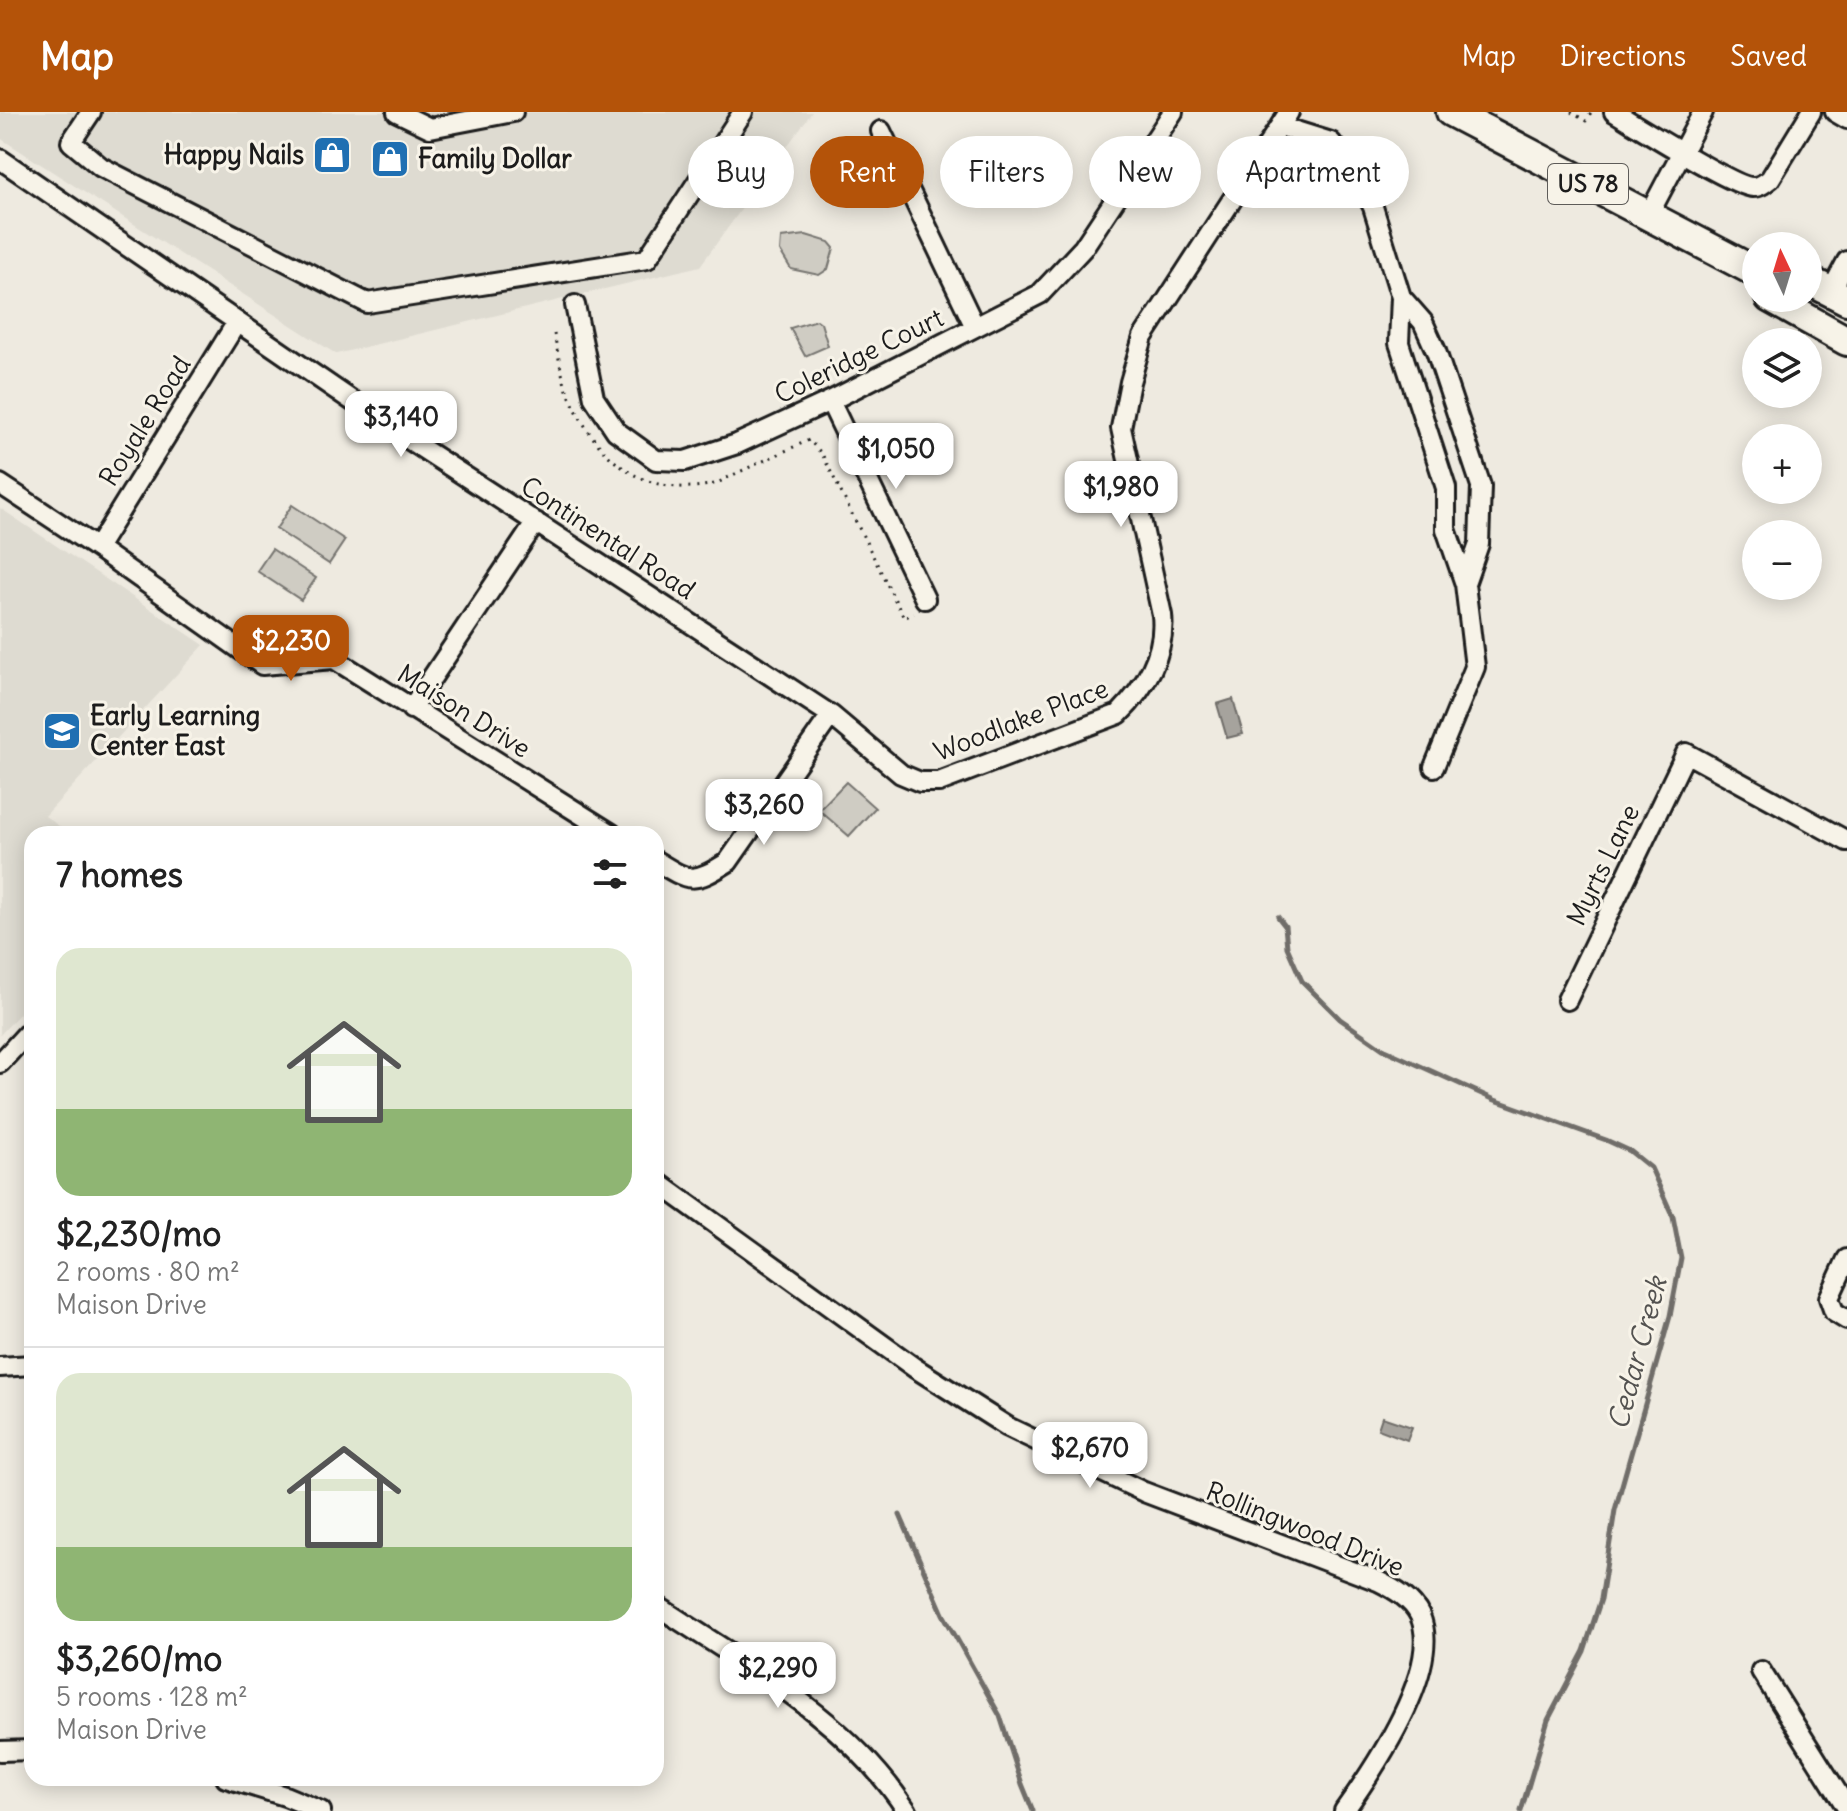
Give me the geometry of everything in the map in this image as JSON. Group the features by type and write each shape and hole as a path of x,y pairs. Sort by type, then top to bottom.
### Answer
{"highway":[{"name":"US 78","path":"1451,112 1742,263"},
{"path":"1798,312 1845,335"}],"street":[{"path":"91,112 71,142 101,167 367,303 647,259 743,112"},
{"path":"397,112 430,128 513,112"},
{"name":"Coleridge Court","path":"575,305 594,398 616,431 656,460 685,461 737,444 830,401 1040,294 1083,248 1173,112"},
{"path":"1614,112 1751,188 1761,186 1770,179 1811,112"},
{"path":"1648,216 1703,112"},
{"path":"1835,112 1847,119"},
{"path":"1284,119 1331,142 1373,207 1401,297 1399,343 1446,488 1446,529 1465,584 1475,667 1434,767"},
{"name":"Woodlake Place","path":"831,715 901,774 920,782 939,782 1119,714 1137,697 1157,659 1164,632 1121,428 1130,382 1143,337 1284,119"},
{"path":"881,131 975,327"},
{"name":"Continental Road","path":"0,159 405,437 831,715"},
{"path":"1823,292 1847,261"},
{"path":"1401,297 1423,322 1436,351 1481,486 1479,544 1465,584"},
{"name":"Royale Road","path":"97,548 237,322"},
{"path":"830,401 921,605"},
{"name":"Maison Drive","path":"0,484 97,548 262,665 334,659 599,826"},
{"path":"411,709 536,522"},
{"path":"664,866 684,878 705,877 728,862 831,715"},
{"name":"Myrts Lane","path":"1567,1000 1686,753 1847,841"},
{"path":"0,1063 24,1037"},
{"name":"Rollingwood Drive","path":"664,1187 915,1368 1008,1427 1144,1492 1378,1581 1408,1600 1419,1614 1424,1628 1423,1662 1395,1731 1344,1811"},
{"path":"1847,1259 1829,1298 1834,1312 1847,1320"},
{"path":"0,1367 24,1366"},
{"path":"664,1610 806,1704 841,1733 907,1811"},
{"path":"1761,1671 1847,1808"},
{"path":"0,1751 24,1750"},
{"path":"252,1786 321,1811"}],"path":[{"path":"1571,112 1586,121 1592,112"},
{"path":"554,334 563,378 578,413 593,439 636,478 665,486 710,485 809,440 822,454 904,618 921,605"}],"shaded area":[{"path":"0,112 812,112 794,137 688,136 688,208 742,208 700,266 336,354 0,138"},
{"path":"806,235 829,242 834,248 828,269 819,275 791,269 780,251 781,238"},
{"path":"817,320 821,323 828,346 805,356 790,328"},
{"path":"292,505 345,540 329,564 276,529"},
{"name":"Early Learning Center East","path":"0,508 204,645 45,816 59,826 24,826 24,1009 0,1035"},
{"path":"272,549 316,578 301,600 257,571"},
{"path":"1233,699 1243,734 1227,738 1217,704"},
{"path":"846,782 875,808 849,836 819,810"},
{"path":"1382,1417 1412,1427 1407,1440 1378,1429"}],"waterway":[{"name":"Cedar Creek","path":"1278,917 1285,926 1287,947 1302,981 1340,1019 1383,1049 1495,1100 1630,1151 1651,1168 1673,1217 1681,1258 1670,1316 1615,1510 1601,1599 1584,1651 1548,1720 1521,1811"},
{"path":"900,1515 943,1614 1000,1716 1033,1811"}],"place":[{"name":"Happy Nails","path":"332,155"},
{"name":"Family Dollar","path":"390,159"},
{"name":"Early Learning Center East","path":"62,731"}]}
